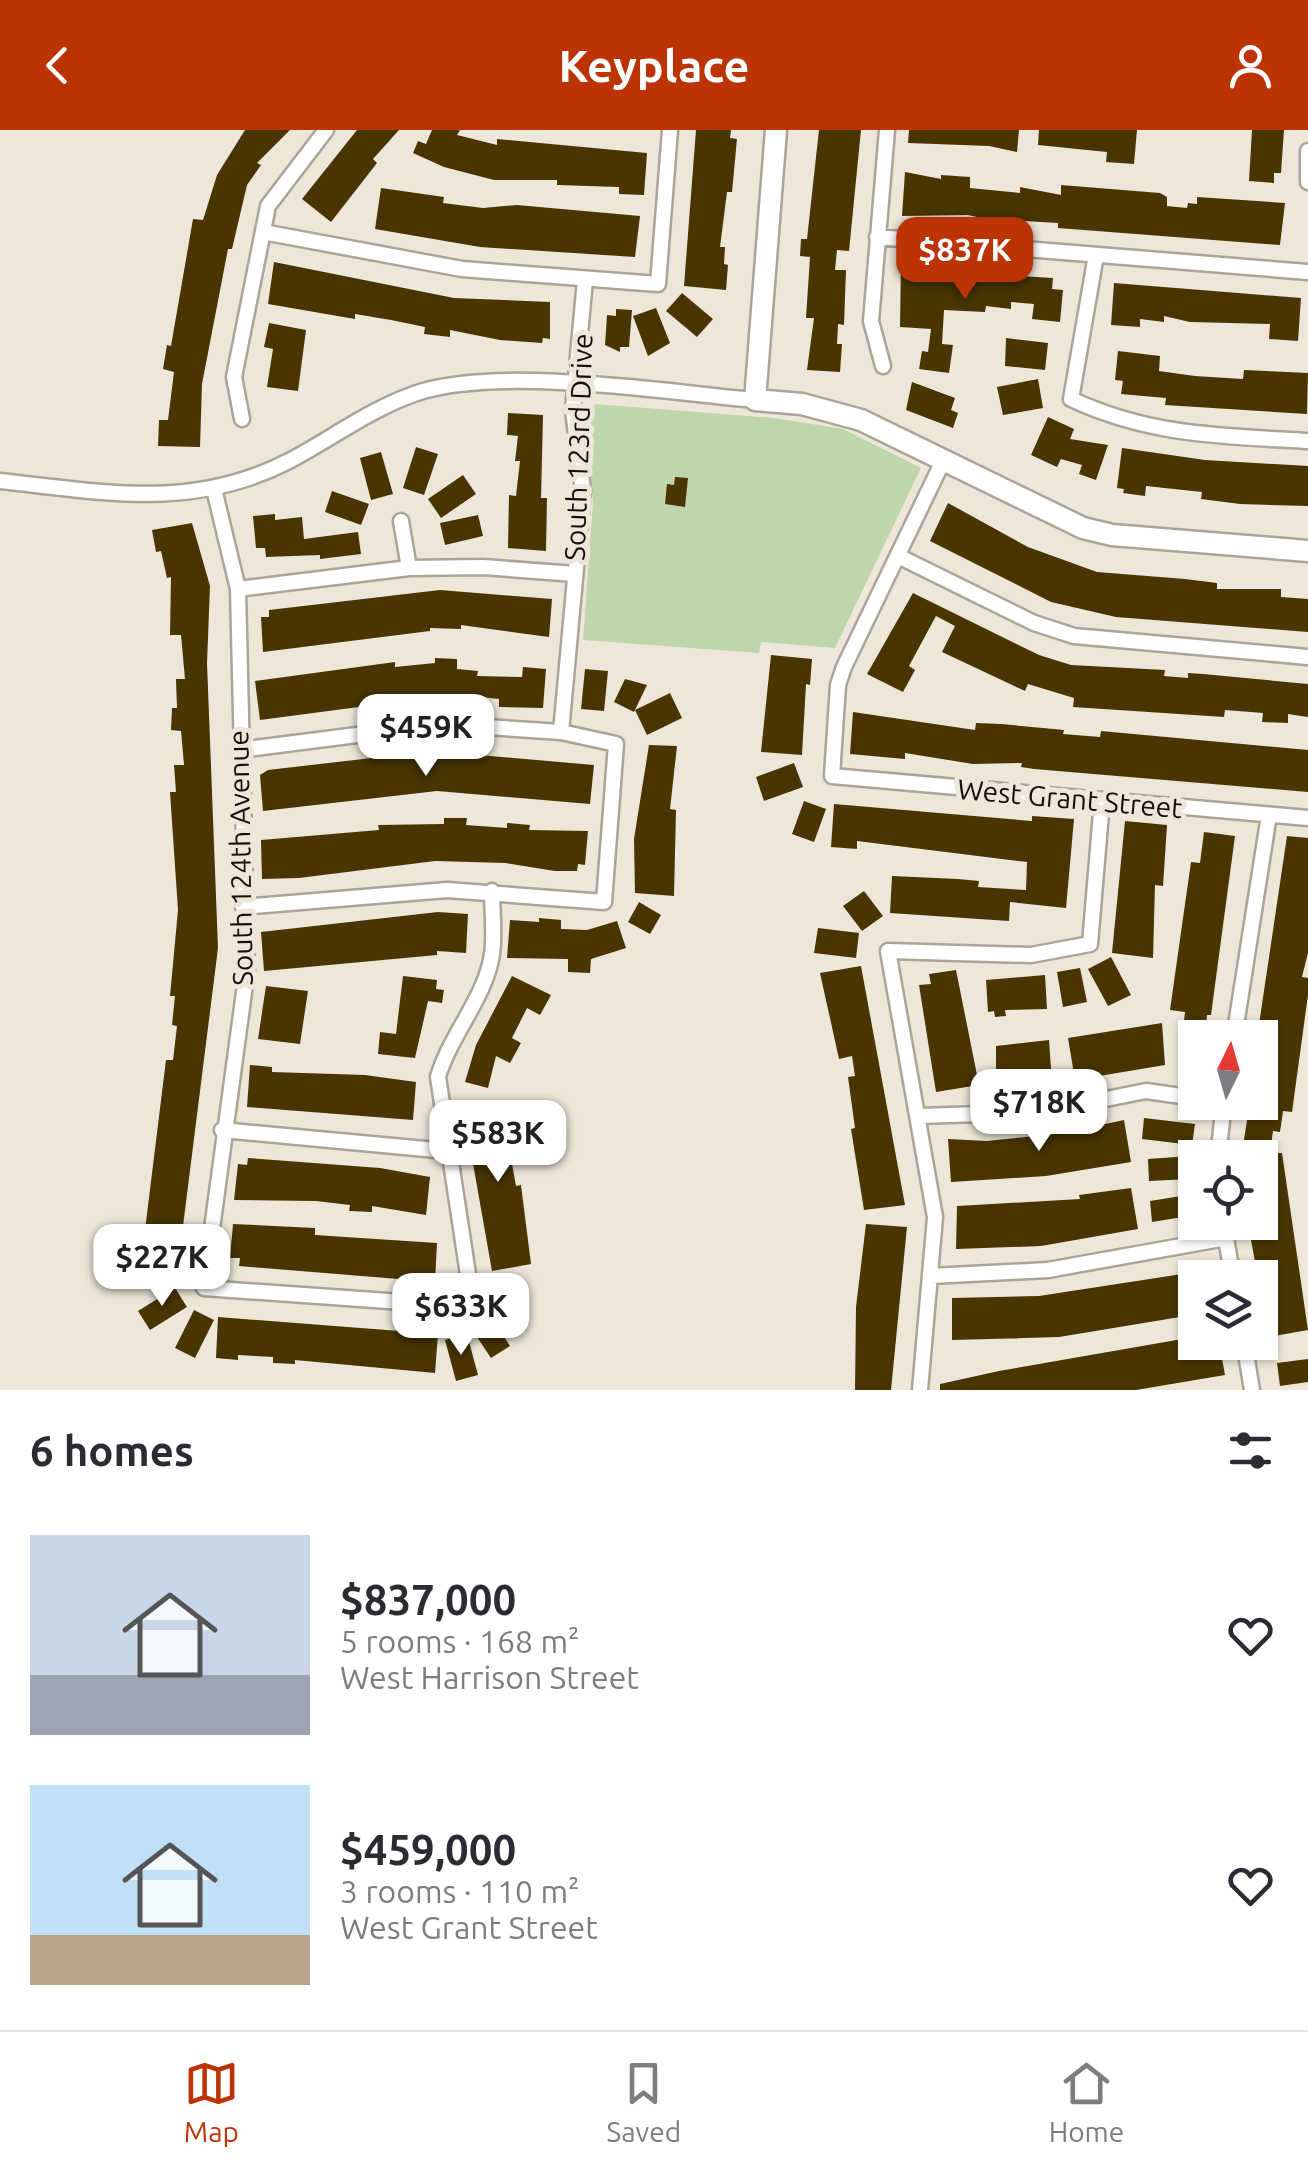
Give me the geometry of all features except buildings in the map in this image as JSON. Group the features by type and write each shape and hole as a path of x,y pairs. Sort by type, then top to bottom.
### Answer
{"street":[{"path":"242,420 234,377 268,206 326,130"},
{"path":"263,232 462,269 658,284 670,130"},
{"path":"755,400 776,130"},
{"path":"882,366 870,321 887,130"},
{"path":"1308,152 1308,182"},
{"path":"877,237 1308,272"},
{"path":"1096,254 1071,400 1106,416 1170,433 1308,440"},
{"name":"South 123rd Drive","path":"561,732 582,491 573,410 584,280"},
{"path":"0,481 169,497 214,488 289,461 377,410 424,391 476,383 576,385 755,400 847,415 1083,528 1112,535 1308,551"},
{"path":"944,460 898,556 1034,623 1074,636 1308,657"},
{"name":"South 124th Avenue","path":"214,488 238,588 246,970 204,1288 473,1307 447,1151"},
{"path":"401,521 409,568"},
{"name":"West Grant Street","path":"898,556 838,685 832,776 1308,818"},
{"path":"238,588 409,568 482,566 575,574"},
{"path":"239,750 443,724 561,732 616,744 604,902 447,890 242,908"},
{"path":"920,1390 935,1217 888,950 1031,955 1090,944 1102,801"},
{"path":"1237,1020 1268,815"},
{"path":"222,1130 447,1151 438,1077 446,1050 486,974 492,953 492,891"},
{"path":"920,1116 1041,1112 1146,1092 1178,1096"},
{"path":"931,1276 1048,1270 1181,1240"},
{"path":"1247,1360 1252,1390"}],"green space":[{"path":"595,404 774,418 843,429 921,468 835,648 761,642 759,653 583,640 593,502 585,421"}]}
